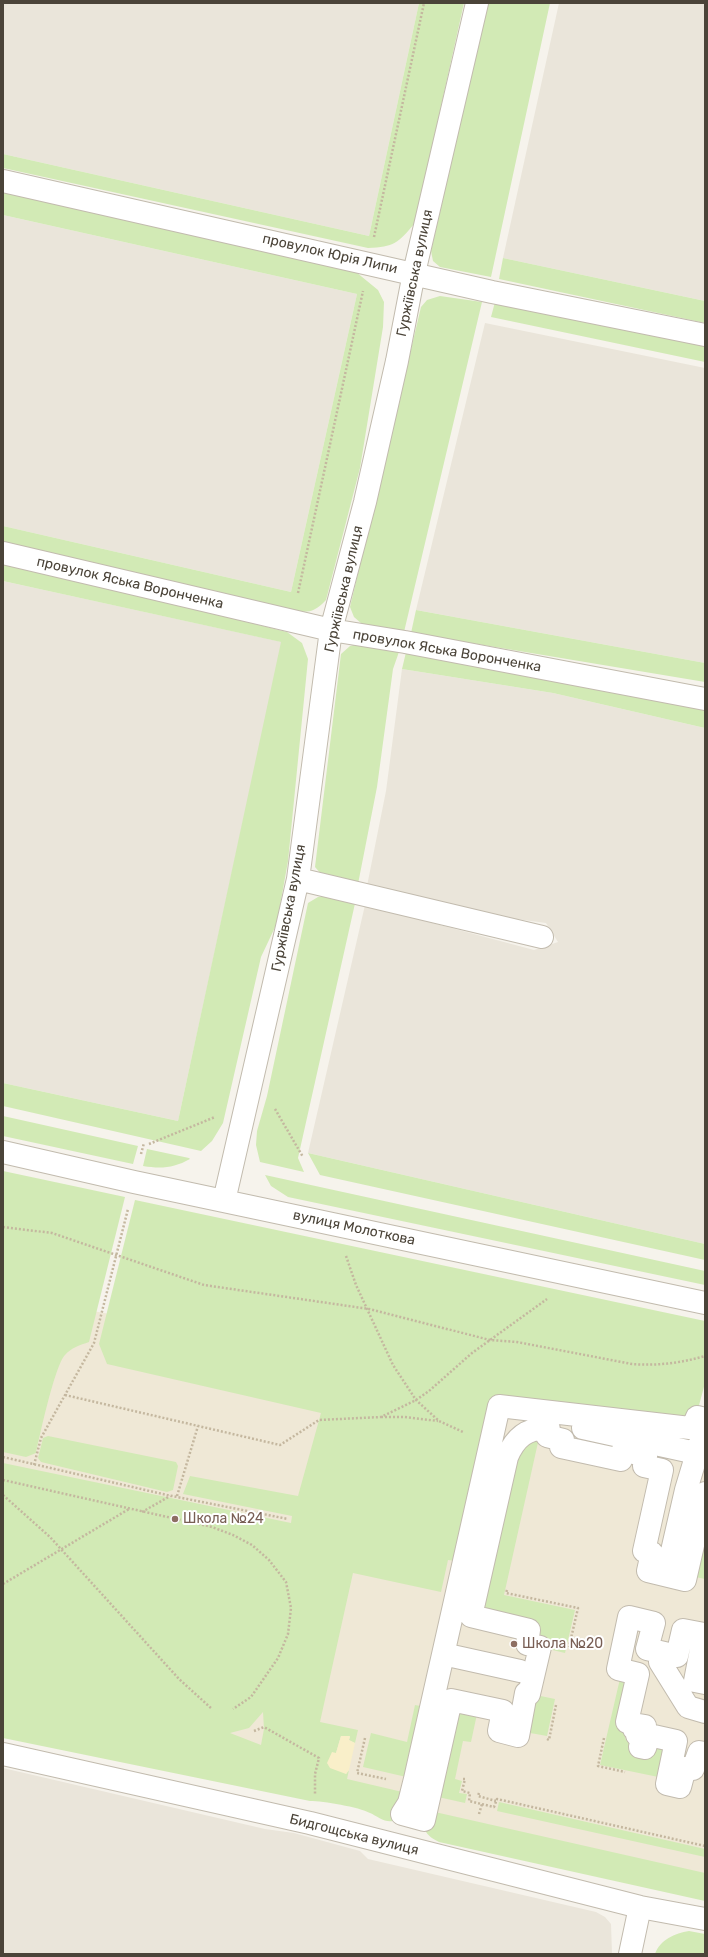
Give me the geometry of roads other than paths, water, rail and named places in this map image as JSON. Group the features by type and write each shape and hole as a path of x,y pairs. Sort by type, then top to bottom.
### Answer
{"street":[{"name":"Гуржіївська вулиця","path":"224,1201 298,879 331,630 365,502 397,361 414,273 477,3"},
{"name":"провулок Юрія Липи","path":"3,181 414,273 492,292 705,335"},
{"name":"провулок Яська Воронченка","path":"3,553 331,630 405,642 705,699"},
{"path":"298,879 542,937"},
{"name":"вулиця Молоткова","path":"3,1152 224,1201 705,1303"},
{"path":"705,1419 697,1417 694,1424 690,1428 499,1406 415,1779 409,1803 402,1814 424,1820 451,1700 503,1712 499,1731 518,1736 526,1693 529,1694 540,1647 527,1644 529,1630 471,1616 507,1457 512,1446 517,1440 530,1430 549,1429 547,1436 563,1440 561,1447 620,1460 623,1450 646,1456 644,1466 662,1470 644,1551 652,1553 648,1571 685,1580 705,1493"},
{"path":"406,1848 413,1817 422,1788 497,1457 503,1443 517,1427 534,1420 551,1421 701,1454"},
{"path":"667,1573 701,1454 705,1426"},
{"path":"705,1683 695,1681 704,1634 683,1630 677,1656 662,1653 648,1649 654,1623 629,1617 618,1669 638,1674 627,1722 635,1724 634,1729 638,1730 639,1725 645,1726 644,1733 638,1732 637,1735 643,1736 640,1747 645,1748 649,1735 676,1741 667,1784 680,1787 685,1768 693,1769 699,1752 705,1753"},
{"path":"452,1656 520,1671"},
{"path":"660,1662 688,1707 705,1712"},
{"name":"Бидгощська вулиця","path":"3,1754 303,1822 640,1907 705,1919"},
{"path":"630,1954 640,1907"}],"place":[{"name":"Школа №24","path":"175,1519"},
{"name":"Школа №20","path":"514,1644"}]}
